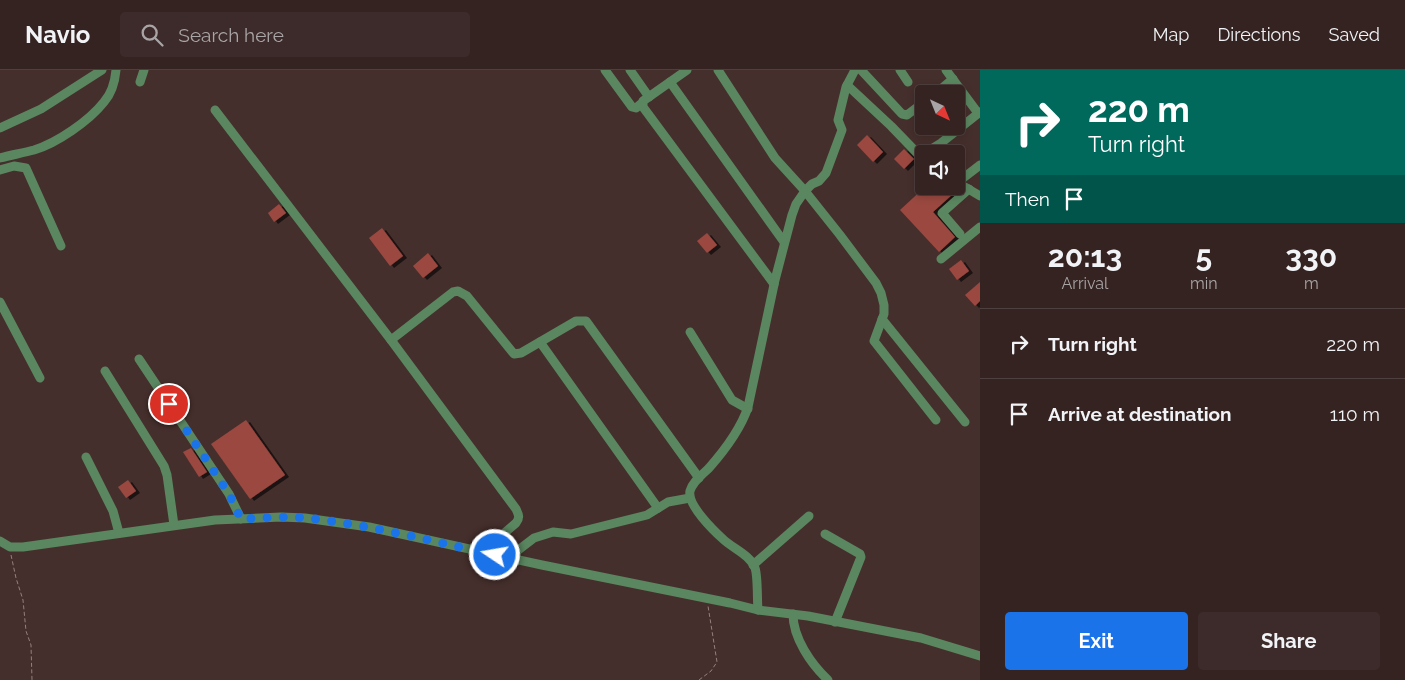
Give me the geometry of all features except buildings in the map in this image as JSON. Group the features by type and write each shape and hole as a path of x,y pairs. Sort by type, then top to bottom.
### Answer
{"street":[{"path":"0,128 41,109 102,70"},
{"path":"0,158 34,150 67,134 82,123 104,102 115,79 116,70"},
{"path":"140,82 144,70"},
{"path":"605,70 632,107 636,108 670,82 676,73 686,70"},
{"path":"630,70 645,100 774,284"},
{"path":"718,70 775,158 805,191 876,283 884,305 882,319 874,338 876,344 936,420"},
{"path":"758,610 755,569 753,565 725,541 695,508 690,498 690,491 694,482 709,467 744,421 784,242 796,204 805,191 812,184 819,181 826,173 842,130 838,120 847,85 855,70"},
{"path":"861,70 902,114 907,115 915,109"},
{"path":"900,70 908,82"},
{"path":"938,145 979,112 946,70"},
{"path":"946,85 953,79"},
{"path":"670,82 784,242"},
{"path":"847,85 915,152"},
{"path":"215,110 390,340 519,515 516,523 482,552"},
{"path":"965,176 980,164"},
{"path":"0,170 14,166 26,168 62,246"},
{"path":"965,187 980,196"},
{"path":"960,234 942,213 969,189"},
{"path":"941,258 980,228"},
{"path":"390,340 453,292 458,291 467,296 514,354 522,352 576,322 582,320 589,322 699,478"},
{"path":"0,302 40,378"},
{"path":"882,319 965,422"},
{"path":"690,332 732,400 748,409"},
{"path":"540,342 658,508"},
{"path":"139,359 229,494 241,519"},
{"path":"105,371 164,466 167,474 174,525"},
{"path":"86,457 113,511 119,533"},
{"path":"508,558 534,538 553,532 572,534 647,515 668,502 690,498"},
{"path":"753,565 808,516"},
{"path":"0,541 10,547 214,520 281,517 305,518 369,527 758,610 793,614 921,638 980,656"},
{"path":"824,534 859,552 860,557 835,622"},
{"path":"793,614 795,631 801,644 828,680"}],"path":[{"path":"10,547 16,578 23,600 26,630 31,645 32,680"},
{"path":"700,680 711,671 717,662 707,598"}],"route":[{"path":"169,404 229,494 241,519 305,518 369,527 495,555"}]}
